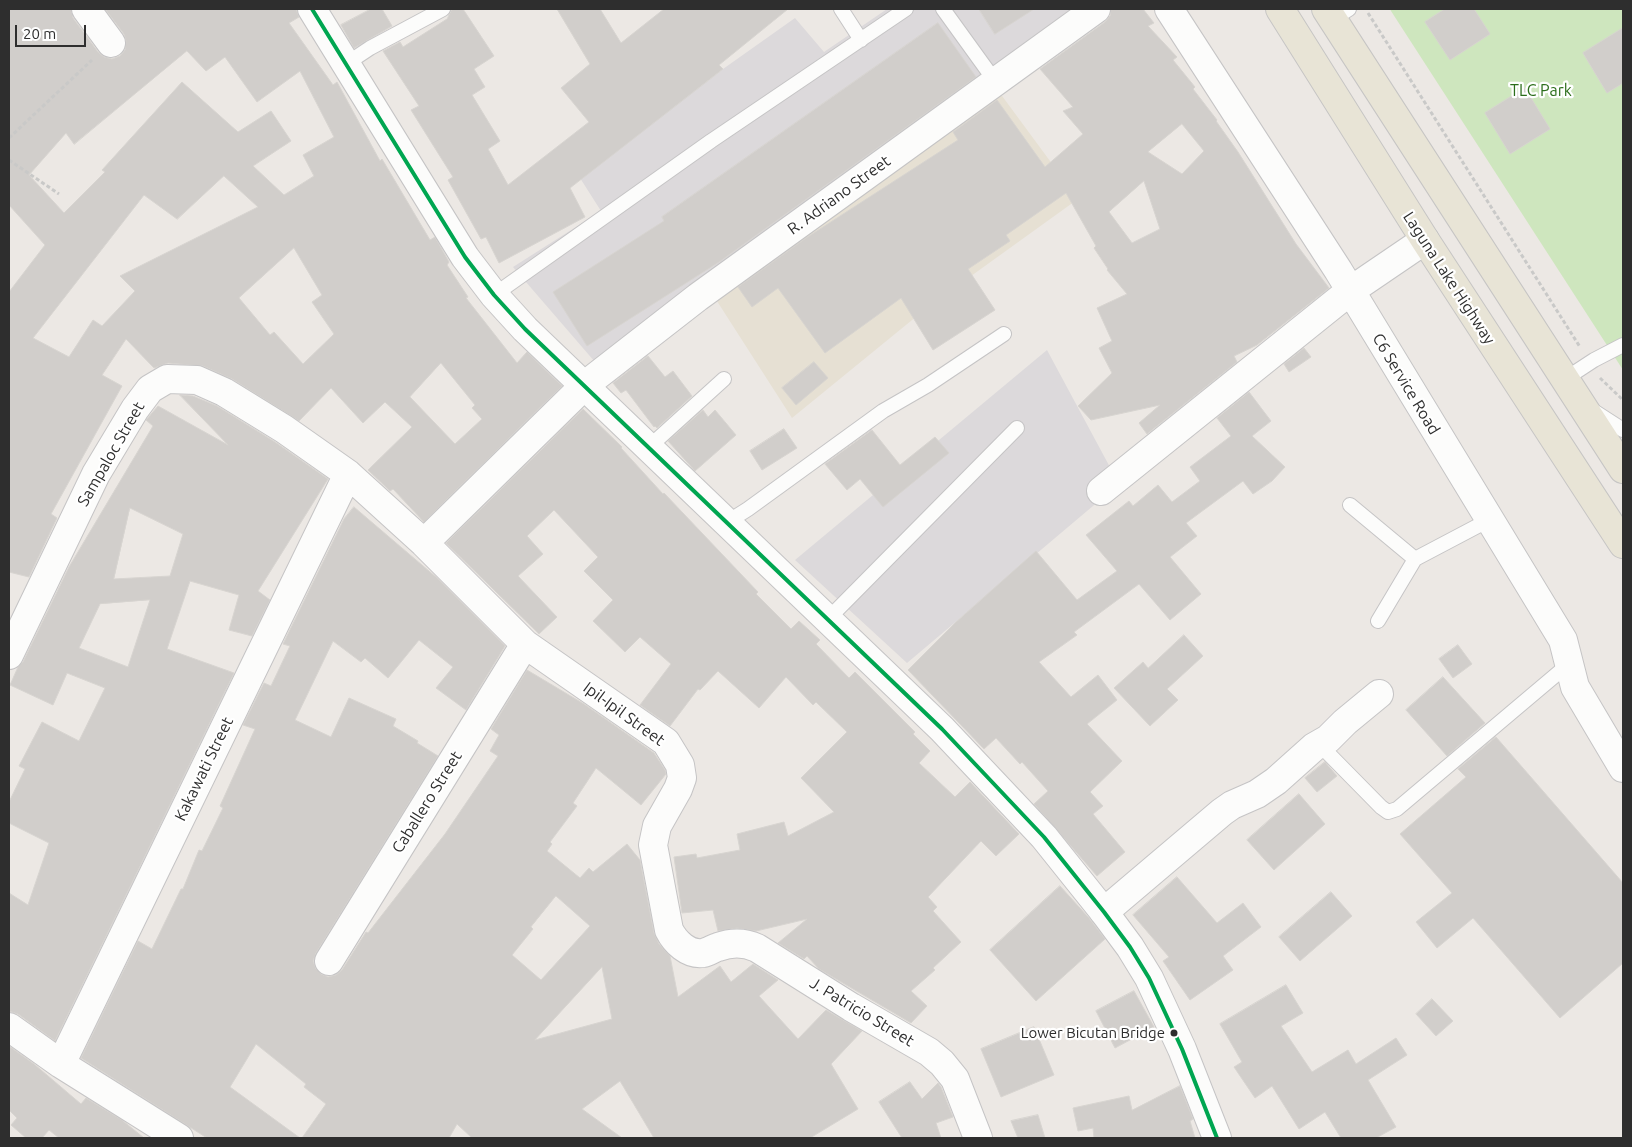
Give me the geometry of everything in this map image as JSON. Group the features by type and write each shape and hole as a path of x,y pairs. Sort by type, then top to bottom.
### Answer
{"main road":[{"name":"Laguna Lake Highway","path":"1280,9 1425,240 1623,544"},
{"path":"1336,12 1579,402 1623,469"}],"street":[{"path":"86,9 111,43"},
{"path":"312,9 466,257 494,295 726,523 942,729 1044,837 1104,912 1130,948 1156,990 1182,1049 1216,1137"},
{"name":"R. Adriano Street","path":"424,543 584,385 698,297 1096,9"},
{"path":"1148,9 1315,269 1326,274 1352,280"},
{"name":"C6 Service Road","path":"1169,9 1352,280 1488,520 1563,640 1575,687 1623,768"},
{"path":"1101,491 1352,280 1395,260 1425,240"},
{"name":"Sampaloc Street","path":"9,655 96,474 135,409 150,389 167,379 197,380 224,392 284,429 348,474 424,543"},
{"name":"Kakawati Street","path":"61,1064 348,474"},
{"name":"Ipil-Ipil Street","path":"424,543 525,644 666,742 680,765 682,778 678,789 657,826 653,845 673,939 688,950 703,953"},
{"name":"Caballero Street","path":"329,961 525,644"},
{"path":"1104,912 1222,812 1232,805 1257,794 1276,781 1379,694"},
{"name":"J. Patricio Street","path":"703,953 720,946 740,942 758,948 851,1007 929,1052 942,1062 955,1079 978,1138"},
{"path":"9,1027 61,1064 179,1138"}],"lane":[{"path":"346,64 370,48 442,9"},
{"path":"841,9 861,40"},
{"path":"494,295 703,147 906,9"},
{"path":"943,9 995,81"},
{"path":"726,523 748,510 883,411 928,386 1004,334"},
{"path":"1565,379 1590,362 1623,345"},
{"path":"649,447 724,379"},
{"path":"1579,402 1623,430"},
{"path":"828,619 1017,428"},
{"path":"1350,505 1415,559"},
{"path":"1378,621 1415,559 1488,520"},
{"path":"1319,744 1388,812 1397,809 1570,663"}],"path":[{"path":"1365,9 1600,378 1623,400"},
{"path":"9,138 111,43"},
{"path":"9,160 59,194"}],"shaded area":[{"path":"887,9 1077,9 595,362 513,267 601,211 580,178 723,69 795,18 824,52"},
{"path":"994,85 1078,199 928,307 792,418 715,298"},
{"path":"1047,350 1119,484 907,663 795,560"}],"green space":[{"name":"TLC Park","path":"1390,9 1623,9 1623,370 1391,11"}],"building":[{"path":"9,9 71,9 73,18 98,52 104,57 112,59 120,56 125,50 126,41 124,34 105,9 296,9 299,17 289,23 333,85 337,82 380,161 382,159 430,240 435,237 449,262 447,265 468,297 466,298 517,363 527,352 562,386 424,522 393,489 390,491 368,470 412,427 385,402 363,423 331,388 299,421 232,379 203,366 168,363 154,368 126,339 102,375 122,386 51,514 57,518 29,577 9,572 9,292 45,245 9,205","holes":["187,51 206,71 225,57 257,102 300,71 334,137 303,155 314,176 284,195 253,166 291,141 271,111 238,132 182,82 102,170 105,172 64,213 29,175 66,133 74,144","224,176 258,207 120,276 135,291 102,326 93,320 69,357 33,338 144,195 177,219","294,248 322,295 312,302 334,334 303,364 274,332 270,335 239,298","441,363 475,405 472,408 482,419 455,444 410,397"]},
{"path":"371,9 382,9 392,26 354,48 341,25"},
{"path":"452,9 463,9 494,56 474,69 485,87 472,95 500,141 488,149 508,185 589,122 561,88 590,64 557,9 600,9 621,43 664,9 788,9 719,65 723,69 570,188 585,217 499,263 486,237 481,239 448,180 453,177 411,110 419,106 383,51 400,42 403,47 447,19"},
{"path":"979,9 1034,9 995,34"},
{"path":"1111,9 1143,9 1154,23 1148,26 1177,57 1173,60 1195,87 1193,89 1217,120 1296,244 1329,288 1257,345 1234,356 1237,362 1147,434 1139,423 1160,405 1091,420 1078,406 1112,373 1099,348 1112,341 1097,308 1127,294 1107,270 1094,248 1096,246 1066,193 1006,235 1010,241 968,269 995,310 933,350 901,298 825,353 778,288 752,307 738,287 806,238 958,140 953,132 997,100 1045,167 1083,134 1063,111 1073,107 1040,69 1105,22 1110,16","holes":["1182,124 1204,151 1182,174 1148,152","1144,181 1160,229 1132,243 1109,212"]},
{"path":"1445,9 1474,9 1490,34 1450,60 1425,22"},
{"path":"938,23 976,77 719,262 587,346 553,292 664,221 662,217"},
{"path":"1623,28 1623,83 1607,93 1583,53"},
{"path":"1525,88 1550,129 1510,154 1485,113"},
{"path":"1304,348 1311,357 1289,372 1284,364"},
{"path":"648,356 665,377 673,371 692,396 657,428 654,427 626,390 621,393 613,383"},
{"path":"814,362 828,378 796,405 782,388"},
{"path":"1249,392 1271,421 1252,436 1285,467 1272,481 1253,494 1243,481 1186,523 1197,536 1170,557 1201,594 1170,620 1139,584 1074,632 1077,635 1039,662 1071,697 1098,675 1117,700 1087,724 1122,761 1090,792 1103,806 1093,814 1125,852 1097,876 1034,804 1048,791 1022,762 1020,764 996,738 984,749 908,670 956,622 1036,551 1077,600 1117,571 1086,535 1129,501 1133,506 1158,485 1172,502 1200,481 1190,467 1231,436 1217,418"},
{"path":"180,395 193,396 217,406 275,442 328,479 258,591 270,600 252,636 229,630 239,595 190,581 167,649 234,673 55,1041 18,1014 9,1011 9,893 28,905 49,843 9,823 9,802 25,769 19,766 42,722 79,741 105,688 67,673 53,705 10,685 69,567 153,426 146,420 158,406 228,445","holes":["130,508 183,534 170,576 114,579","150,600 128,667 79,648 100,604"]},
{"path":"583,409 622,447 663,494 758,592 756,594 791,629 799,621 820,640 816,644 849,678 855,672 915,732 913,734 930,751 919,763 955,797 970,782 1019,834 996,856 981,841 928,897 937,907 933,911 961,942 933,968 935,970 911,991 927,1006 911,1023 819,969 807,956 804,959 778,943 807,919 756,931 737,928 718,931 713,910 682,913 674,857 696,854 697,858 740,850 737,834 784,822 788,836 834,812 801,778 847,732 816,702 813,705 786,677 759,708 718,671 700,690 698,689 670,726 640,705 671,664 640,637 625,652 593,621 613,600 584,571 598,557 554,510 527,536 543,554 518,576 557,617 539,634 446,543"},
{"path":"703,410 708,417 715,410 736,435 695,471 668,441"},
{"path":"784,429 797,448 762,470 750,451"},
{"path":"872,430 900,465 935,437 949,453 883,507 860,479 847,490 825,464"},
{"path":"354,507 436,577 505,646 466,710 436,688 453,667 419,640 388,678 365,658 361,662 333,641 295,720 331,737 349,698 396,719 393,726 438,756 316,953 313,961 316,969 328,977 336,975 342,970 366,932 368,933 445,834 498,756 490,751 499,735 491,729 527,670 584,704 654,753 666,774 641,805 596,768 573,803 577,806 550,842 552,844 547,851 580,878 589,868 593,872 627,844 640,860 654,933 659,944 670,956 678,997 720,966 731,982 753,964 778,980 759,996 798,1039 826,1010 862,1031 831,1064 858,1109 810,1138 654,1138 620,1081 582,1109 622,1138 472,1138 457,1124 449,1138 302,1138 326,1104 304,1087 306,1084 256,1044 230,1087 300,1138 207,1138 81,1058 138,941 152,949 181,889 183,889 199,850 202,851 223,808 220,806 255,729 243,725 264,683 271,686 290,646 283,644 344,519","holes":["556,896 590,926 541,980 512,955 533,929 531,927","602,967 612,1019 535,1040"]},
{"path":"1184,635 1203,656 1167,689 1178,700 1150,726 1114,688 1143,662 1148,668"},
{"path":"1458,645 1472,664 1453,678 1439,659"},
{"path":"1443,677 1485,723 1447,756 1406,710"},
{"path":"1496,737 1623,883 1623,963 1560,1018 1473,918 1437,948 1416,922 1452,893 1400,834 1466,777 1458,769"},
{"path":"1325,762 1337,776 1317,792 1305,778"},
{"path":"1299,794 1325,824 1274,870 1247,840"},
{"path":"1177,877 1217,923 1243,903 1261,927 1223,956 1233,970 1190,1000 1163,961 1169,957 1133,915"},
{"path":"1060,886 1105,939 1036,1001 990,950"},
{"path":"1331,892 1352,916 1300,961 1279,937"},
{"path":"1286,985 1303,1013 1281,1026 1312,1072 1348,1050 1356,1064 1396,1038 1407,1055 1368,1080 1396,1127 1376,1138 1341,1138 1325,1112 1299,1129 1272,1086 1255,1098 1234,1067 1242,1062 1220,1024"},
{"path":"1134,991 1154,1027 1115,1048 1096,1011"},
{"path":"1432,999 1453,1021 1436,1036 1416,1014"},
{"path":"1034,1027 1054,1075 1001,1097 981,1049"},
{"path":"9,1046 34,1064 81,1104 86,1098 122,1120 144,1138 59,1138 49,1130 42,1138 26,1138 11,1125 17,1118 9,1110"},
{"path":"910,1082 922,1099 938,1083 941,1087 953,1117 936,1123 941,1138 902,1138 879,1102"},
{"path":"1180,1086 1193,1119 1190,1121 1195,1138 1094,1138 1093,1128 1078,1131 1073,1108 1129,1096 1132,1110"},
{"path":"1038,1115 1045,1138 1018,1138 1011,1121"}],"transit line":[{"path":"312,9 465,257 494,295 525,329 942,729 1044,837 1104,912 1130,947 1149,978 1182,1049 1217,1138"}],"place":[{"name":"Lower Bicutan Bridge","path":"1174,1033"}]}
